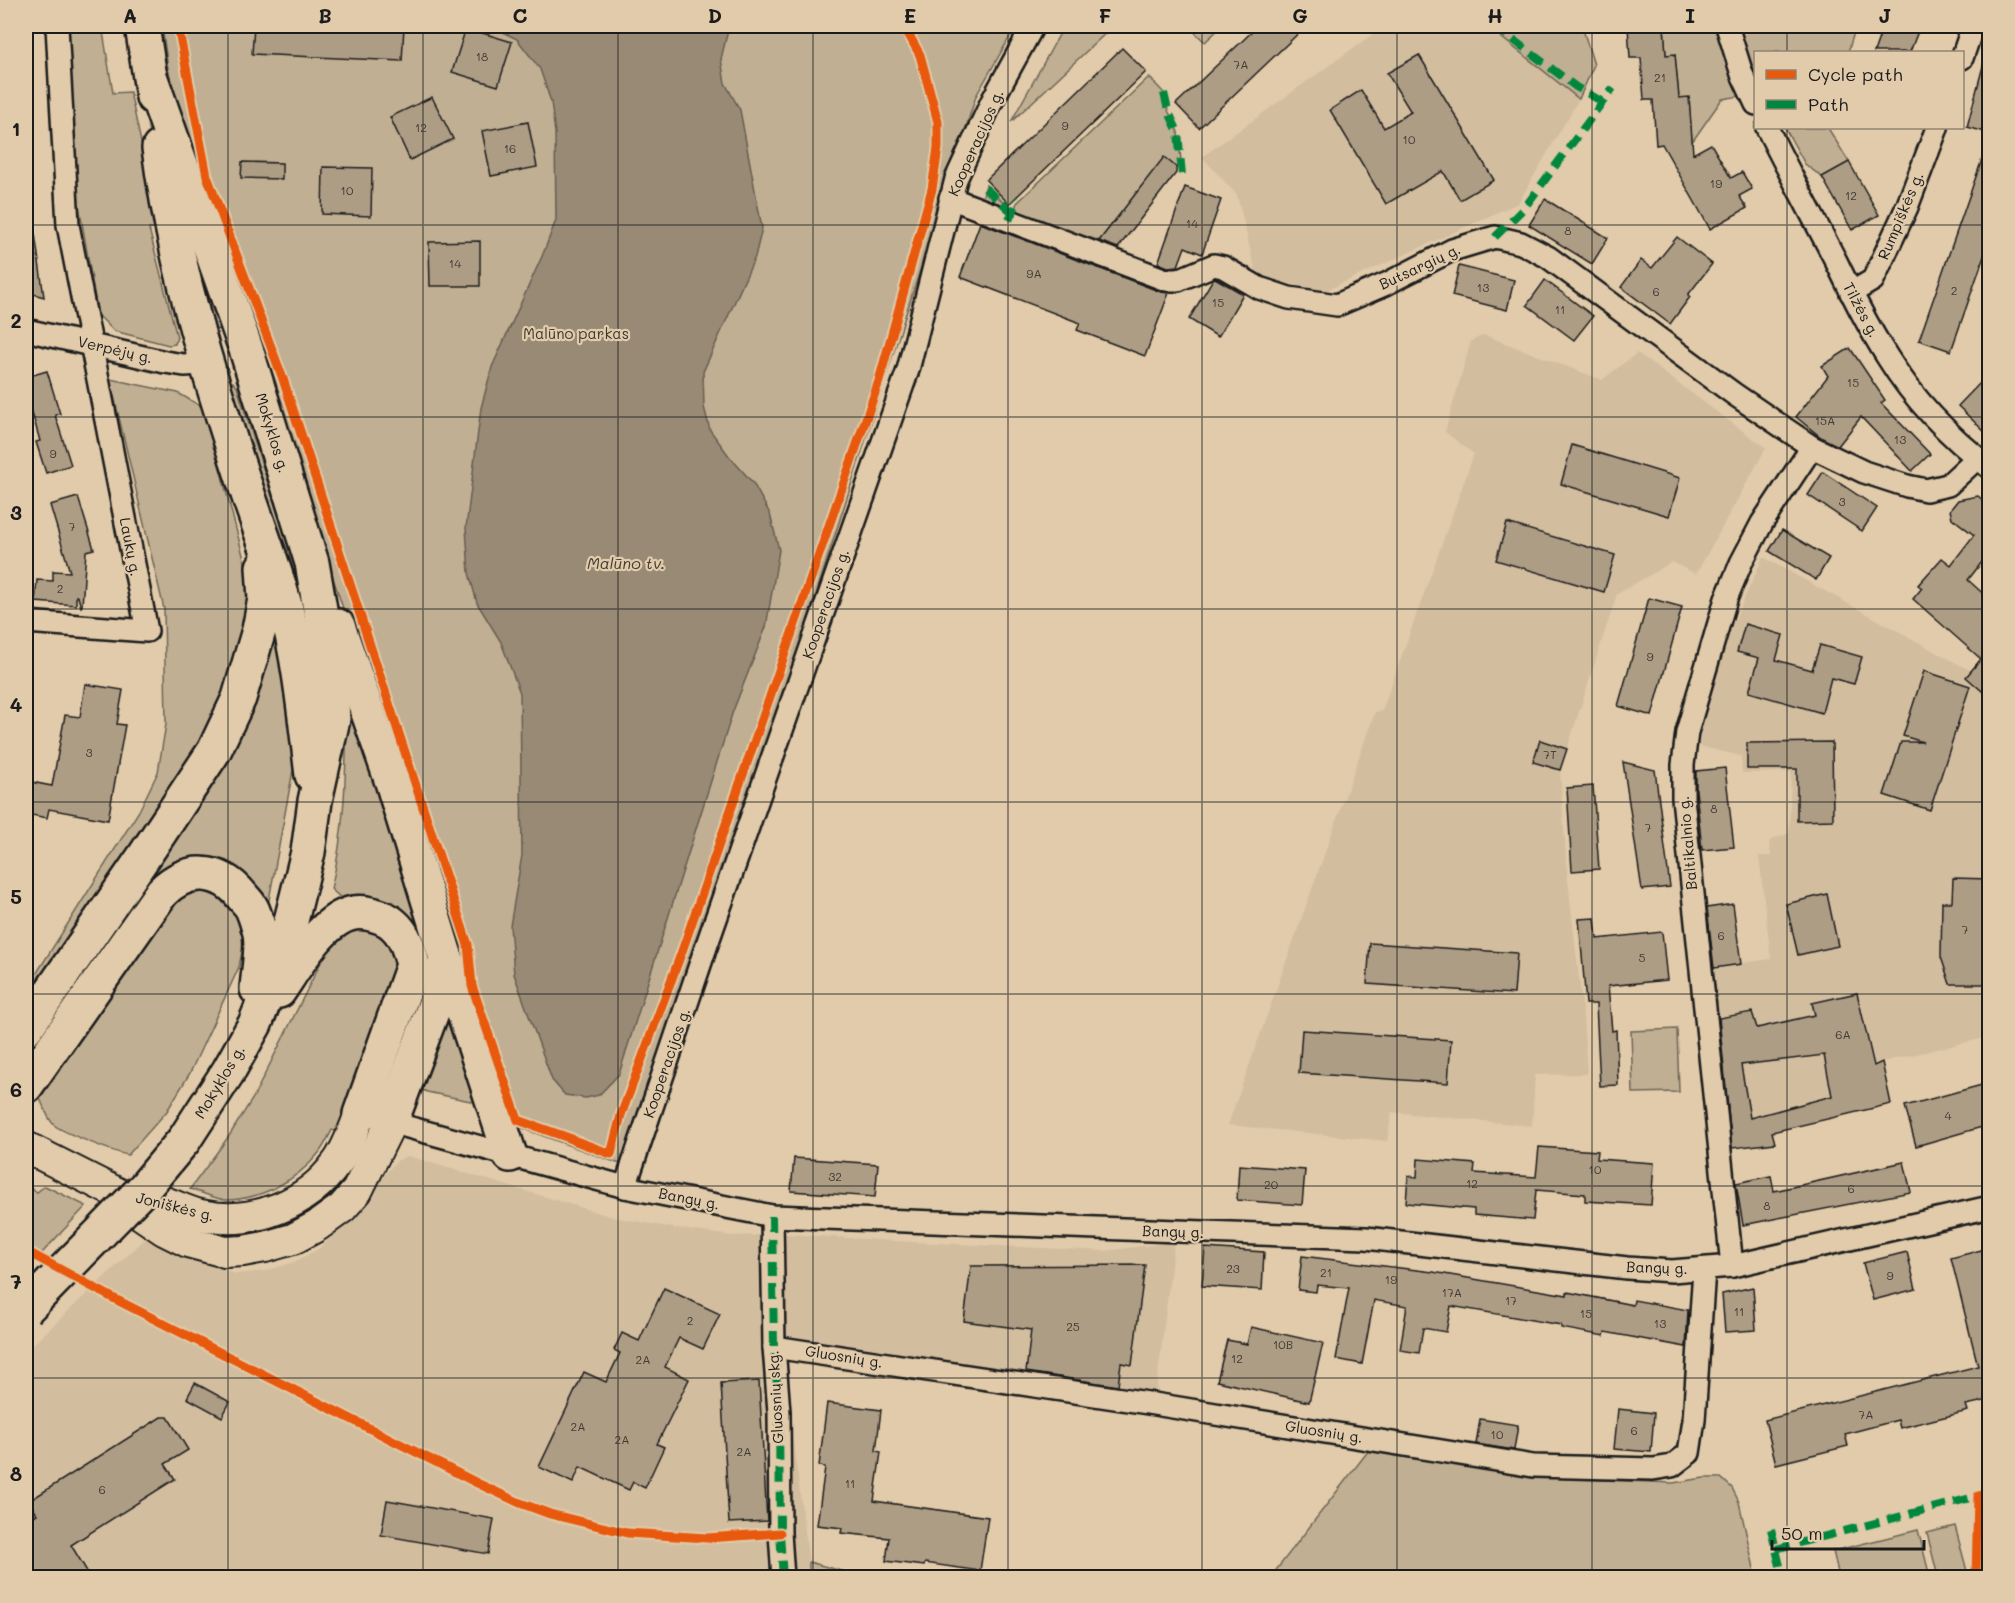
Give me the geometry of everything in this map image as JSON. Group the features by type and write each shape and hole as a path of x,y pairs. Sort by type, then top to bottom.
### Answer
{"main road":[{"name":"Mokyklos g.","path":"142,26 164,189 182,275 205,364 285,608 299,671 315,801"},
{"name":"Mokyklos g.","path":"26,1309 145,1187 184,1140 228,1072 255,1024 273,979 290,925 308,852 315,801 333,719 329,661 312,563 246,349 150,76"},
{"path":"205,364 246,349"},
{"path":"26,1028 214,751 239,698 259,630 265,599 261,535"},
{"path":"312,563 350,659 392,782 510,1155"},
{"path":"26,1086 162,892 171,883 183,877 212,874 232,886 253,909 260,936 255,1024"},
{"path":"255,1024 319,935 340,918 354,913 368,913 387,919 400,931 409,948 413,965 376,1118"},
{"path":"376,1118 435,1004 446,958"},
{"name":"Joniškės g.","path":"26,1147 121,1195 142,1215 164,1230 188,1242 225,1252 265,1247 293,1239 317,1226 342,1208 357,1191 376,1118"}],"street":[{"path":"57,26 68,225 91,344"},
{"name":"Kooperacijos g.","path":"625,1187 701,961 908,370 956,179 992,101 1033,26"},
{"path":"1727,26 1742,74 1754,102"},
{"path":"1964,52 1973,26"},
{"name":"Tilžės g.","path":"1768,129 1851,293 1888,358 1907,386 1955,439 1983,463"},
{"name":"Rumpiškės g.","path":"1851,293 1873,280 1907,207 1937,129"},
{"name":"Butsargių g.","path":"950,198 1166,280 1178,280 1215,265 1223,267 1259,288 1289,298 1337,304 1386,284 1452,250 1495,237 1521,243 1548,257 1734,394 1812,447 1864,472 1926,490 1948,485 1983,463"},
{"name":"Verpėjų g.","path":"26,330 165,362 184,365 205,364"},
{"name":"Laukų g.","path":"26,622 147,631 91,344"},
{"name":"Baltikalnio g.","path":"1732,1266 1683,798 1683,765 1687,732 1726,599 1762,523 1812,447"},
{"name":"Bangų g.","path":"376,1118 625,1187 772,1216 1365,1238 1627,1268 1672,1271 1732,1266 1989,1207"},
{"name":"Gluosnių skg.","path":"772,1216 774,1347 779,1412 780,1533 783,1578"},
{"name":"Gluosnių g.","path":"774,1347 1137,1402 1533,1466 1653,1469 1672,1466 1689,1453 1694,1420 1704,1269"}],"shaded area":[{"path":"1384,26 1487,26 1579,99 1518,203 1325,291 1257,277 1237,195 1202,157"},
{"path":"1484,335 1602,380 1637,353 1766,448 1696,574 1672,562 1617,594 1567,749 1540,740 1533,761 1560,770 1567,872 1582,1004 1587,1074 1535,1075 1532,1126 1392,1112 1387,1141 1228,1125 1375,712 1382,711 1474,454 1445,432 1471,341"},
{"path":"1763,557 1971,671 1987,684 1981,690 1990,697 1989,1037 1882,1062 1891,1104 1773,1132 1775,1143 1732,1148 1717,1019 1708,968 1771,959 1759,856 1771,856 1769,841 1789,833 1791,772 1742,773 1741,756 1699,746 1705,706 1733,624"},
{"path":"408,1156 613,1217 733,1236 787,1234 1105,1251 1174,1242 1153,1417 782,1357 809,1562 809,1577 26,1578 26,1351 148,1236 194,1260 235,1274 266,1271 294,1262 318,1249 340,1230 370,1196 391,1167 398,1160"}],"green space":[{"path":"65,26 102,26 113,93 130,92 160,229 149,229 177,337 175,344 169,345 114,331 98,315 77,194"},
{"name":"Malūno parkas","path":"162,26 1016,26 976,96 801,641 620,1164 519,1127 510,1117 338,593 195,169 168,69"},
{"path":"1064,26 1100,26 1109,30 1011,122"},
{"path":"1188,26 1222,26 1205,42"},
{"path":"1487,26 1582,26 1594,65 1579,99"},
{"path":"1664,26 1719,26 1741,96 1722,99 1692,142 1689,98 1679,98 1675,55 1666,55"},
{"path":"1740,26 1856,26 1848,51 1754,51 1754,73 1746,57"},
{"path":"1149,77 1164,93 1168,110 1178,132 1181,160 1179,169 1164,158 1100,241 1013,213 1017,203"},
{"path":"1786,129 1829,129 1849,162 1822,177 1805,164"},
{"path":"986,185 1008,207 1005,212 981,202"},
{"path":"183,212 224,325 215,331 211,329"},
{"path":"110,379 178,393 204,408 253,593 224,701 176,781 26,1009 26,990 139,811 158,772 166,724 164,609"},
{"path":"233,382 237,387 302,589 318,657 228,385"},
{"path":"276,624 292,708 293,770 267,911 197,864 26,1068 26,1054 172,832"},
{"path":"347,702 358,727 431,961 412,1028 385,1079 419,987 384,901 357,895 341,898 331,889 340,843"},
{"path":"201,885 237,904 245,936 239,967 190,1073 167,1111 128,1155 59,1128 49,1119 39,1096 167,900"},
{"path":"365,920 382,928 403,957 340,1132 332,1130 322,1148 300,1172 265,1192 226,1200 190,1189 229,1136 253,1098 331,942"},
{"path":"447,1011 480,1103 418,1088"},
{"path":"1677,1029 1679,1092 1633,1093 1631,1031"},
{"path":"26,1186 37,1192 45,1186 86,1206 26,1270"},
{"path":"1369,1450 1536,1477 1673,1483 1721,1478 1732,1488 1739,1502 1756,1577 1270,1578"},
{"path":"1955,1526 1968,1575 1938,1577 1927,1533"},
{"path":"1918,1530 1930,1577 1839,1577 1833,1551"},
{"path":"809,1562 863,1577 809,1577"}],"water":[{"name":"Malūno tv.","path":"490,26 729,26 721,59 725,83 740,110 762,228 755,257 703,372 704,407 710,430 753,483 770,514 779,550 766,627 733,711 619,1074 599,1095 586,1098 565,1095 552,1080 514,974 510,926 522,855 520,693 501,642 477,603 469,573 466,528 481,408 492,367 556,220 555,133 551,102 540,69 517,39"}],"building":[{"path":"254,26 404,26 402,61 252,54"},
{"path":"1258,26 1306,26 1199,128 1176,104"},
{"path":"1628,26 1664,26 1666,55 1675,54 1679,98 1689,97 1693,154 1711,144 1731,178 1742,172 1752,189 1739,196 1747,208 1710,229 1662,144 1656,145 1653,100 1644,100 1641,58 1630,58"},
{"path":"1883,26 1920,26 1910,51 1874,51"},
{"path":"466,28 512,42 498,86 452,72"},
{"path":"1122,48 1146,72 1009,204 986,180"},
{"path":"1419,55 1494,180 1460,200 1443,171 1386,204 1330,110 1361,90 1384,128 1411,112 1387,73"},
{"path":"1984,62 1989,62 1989,133 1967,127"},
{"path":"432,97 453,139 410,160 390,117"},
{"path":"528,122 537,167 491,176 482,131"},
{"path":"1987,145 1989,145 1989,242 1951,351 1919,340"},
{"path":"1164,157 1176,167 1176,173 1118,248 1099,241"},
{"path":"242,162 282,163 282,179 241,178"},
{"path":"1849,162 1879,215 1852,230 1822,177"},
{"path":"323,167 372,168 371,216 322,214"},
{"path":"1185,187 1221,200 1202,254 1185,247 1178,266 1168,267 1158,263"},
{"path":"1545,199 1608,238 1592,264 1529,225"},
{"path":"980,223 1161,292 1169,293 1145,356 1077,330 1080,323 960,277"},
{"path":"26,234 35,234 44,297 26,292"},
{"path":"1677,237 1712,264 1688,295 1690,297 1670,324 1621,287 1641,260 1652,268"},
{"path":"480,241 480,286 430,286 429,242"},
{"path":"1459,266 1514,280 1507,310 1452,296"},
{"path":"1215,278 1243,294 1218,337 1189,319"},
{"path":"1545,280 1593,316 1574,340 1527,305"},
{"path":"1850,348 1885,400 1881,403 1930,454 1912,471 1861,417 1838,446 1822,438 1796,417 1828,376 1822,366"},
{"path":"47,371 60,414 55,415 71,465 46,473 36,442 40,441 26,391 26,377"},
{"path":"1981,382 1989,390 1989,436 1958,406"},
{"path":"1572,445 1680,478 1669,516 1561,484"},
{"path":"1823,472 1877,508 1862,531 1808,495"},
{"path":"1978,496 1989,505 1989,553 1968,580 1989,599 1989,697 1966,677 1981,659 1913,599 1922,588 1918,585 1942,558 1951,565 1974,535 1952,518 1950,510 1958,500"},
{"path":"78,497 94,549 86,551 82,606 76,596 76,605 35,602 37,580 53,581 53,571 70,572 50,505"},
{"path":"1507,523 1615,555 1604,592 1496,560"},
{"path":"1782,530 1829,558 1816,580 1769,551"},
{"path":"1649,598 1682,607 1652,716 1618,706"},
{"path":"1745,624 1783,635 1776,660 1812,670 1820,645 1862,657 1854,684 1831,678 1822,713 1749,692 1759,658 1737,652"},
{"path":"1924,671 1970,686 1930,810 1884,795 1901,742 1923,742 1903,736"},
{"path":"85,684 123,690 117,724 125,725 108,820 49,809 47,818 26,814 26,781 52,786 65,715 80,717"},
{"path":"1540,740 1567,749 1560,770 1533,762"},
{"path":"1832,742 1833,820 1797,821 1797,769 1747,769 1747,743"},
{"path":"1623,762 1655,770 1670,887 1642,890"},
{"path":"1725,768 1734,847 1702,850 1696,771"},
{"path":"1593,786 1599,869 1572,871 1567,788"},
{"path":"1953,878 1989,879 1989,984 1950,984 1941,957 1942,902 1952,902"},
{"path":"1827,894 1838,946 1798,955 1786,904"},
{"path":"1733,904 1741,964 1714,968 1707,908"},
{"path":"1595,918 1597,939 1662,932 1667,980 1608,986 1612,1031 1616,1030 1618,1085 1600,1086 1596,1004 1586,1004 1579,919"},
{"path":"1370,943 1517,953 1514,994 1367,984"},
{"path":"1857,993 1874,1066 1882,1062 1891,1104 1772,1132 1775,1143 1732,1148 1719,1018 1752,1012 1757,1028 1815,1015 1812,1003","holes":["1824,1055 1832,1096 1750,1118 1741,1065"]},
{"path":"1302,1030 1451,1040 1448,1083 1299,1073"},
{"path":"1989,1083 1989,1125 1916,1146 1905,1106"},
{"path":"1539,1147 1598,1151 1597,1159 1654,1163 1651,1205 1585,1201 1585,1194 1536,1190 1533,1220 1474,1215 1474,1209 1406,1203 1408,1176 1417,1177 1418,1159 1475,1164 1474,1173 1536,1177"},
{"path":"794,1158 878,1164 875,1197 791,1191"},
{"path":"1904,1162 1911,1192 1743,1225 1736,1183 1771,1176 1774,1191"},
{"path":"1239,1165 1305,1170 1302,1205 1237,1200"},
{"path":"1205,1248 1264,1252 1262,1290 1202,1286"},
{"path":"1989,1248 1989,1400 1966,1405 1968,1411 1900,1428 1898,1420 1845,1434 1848,1446 1776,1464 1765,1420 1978,1366 1951,1258"},
{"path":"1907,1252 1916,1289 1873,1300 1863,1263"},
{"path":"1302,1256 1433,1272 1567,1295 1567,1292 1633,1305 1634,1300 1688,1310 1686,1347 1605,1332 1604,1336 1561,1328 1561,1325 1451,1306 1446,1332 1423,1328 1419,1353 1400,1350 1407,1306 1374,1300 1362,1364 1336,1359 1349,1288 1317,1285 1316,1292 1298,1290"},
{"path":"1145,1265 1132,1365 1121,1363 1118,1386 1026,1372 1031,1330 964,1321 971,1266"},
{"path":"1753,1287 1756,1330 1725,1332 1722,1294"},
{"path":"664,1288 720,1314 703,1349 679,1338 665,1367 689,1379 657,1444 664,1447 645,1488 633,1482 629,1490 580,1467 573,1483 539,1467 584,1372 606,1382 620,1353 614,1350 622,1333 639,1341"},
{"path":"1251,1327 1323,1343 1309,1402 1217,1381 1227,1340 1247,1344"},
{"path":"759,1381 767,1521 729,1523 721,1383"},
{"path":"195,1383 230,1402 222,1417 187,1398"},
{"path":"827,1403 881,1410 876,1451 881,1452 874,1501 988,1517 980,1571 925,1563 924,1566 886,1561 889,1538 841,1533 842,1528 817,1525 825,1467 819,1466"},
{"path":"1618,1409 1654,1413 1651,1452 1614,1449"},
{"path":"161,1417 168,1417 188,1450 165,1464 175,1479 71,1545 91,1578 26,1578 26,1521 37,1514 29,1501"},
{"path":"1480,1419 1518,1425 1514,1450 1476,1444"},
{"path":"387,1500 494,1519 488,1554 381,1535"}],"marked path":[{"path":"1495,26 1576,87 1603,102"},
{"path":"1495,237 1525,207 1613,88"},
{"path":"1164,93 1168,110 1178,132 1182,175"},
{"path":"985,188 1013,213"},
{"path":"1009,220 1017,203 1014,199"},
{"path":"772,1216 774,1347 779,1412 780,1533 783,1578"},
{"path":"1776,1549 1978,1496"},
{"path":"1771,1529 1783,1578"}],"cycle path":[{"path":"178,26 207,176 283,379 468,945 472,986 518,1120 572,1139"},
{"path":"573,1140 611,1154 621,1115 681,954 879,381 932,189 938,148 938,122 920,55 904,26"},
{"path":"26,1251 113,1298 520,1503 550,1514 627,1533 707,1538 780,1533"},
{"path":"1976,1578 1978,1496 1990,1493"}]}
